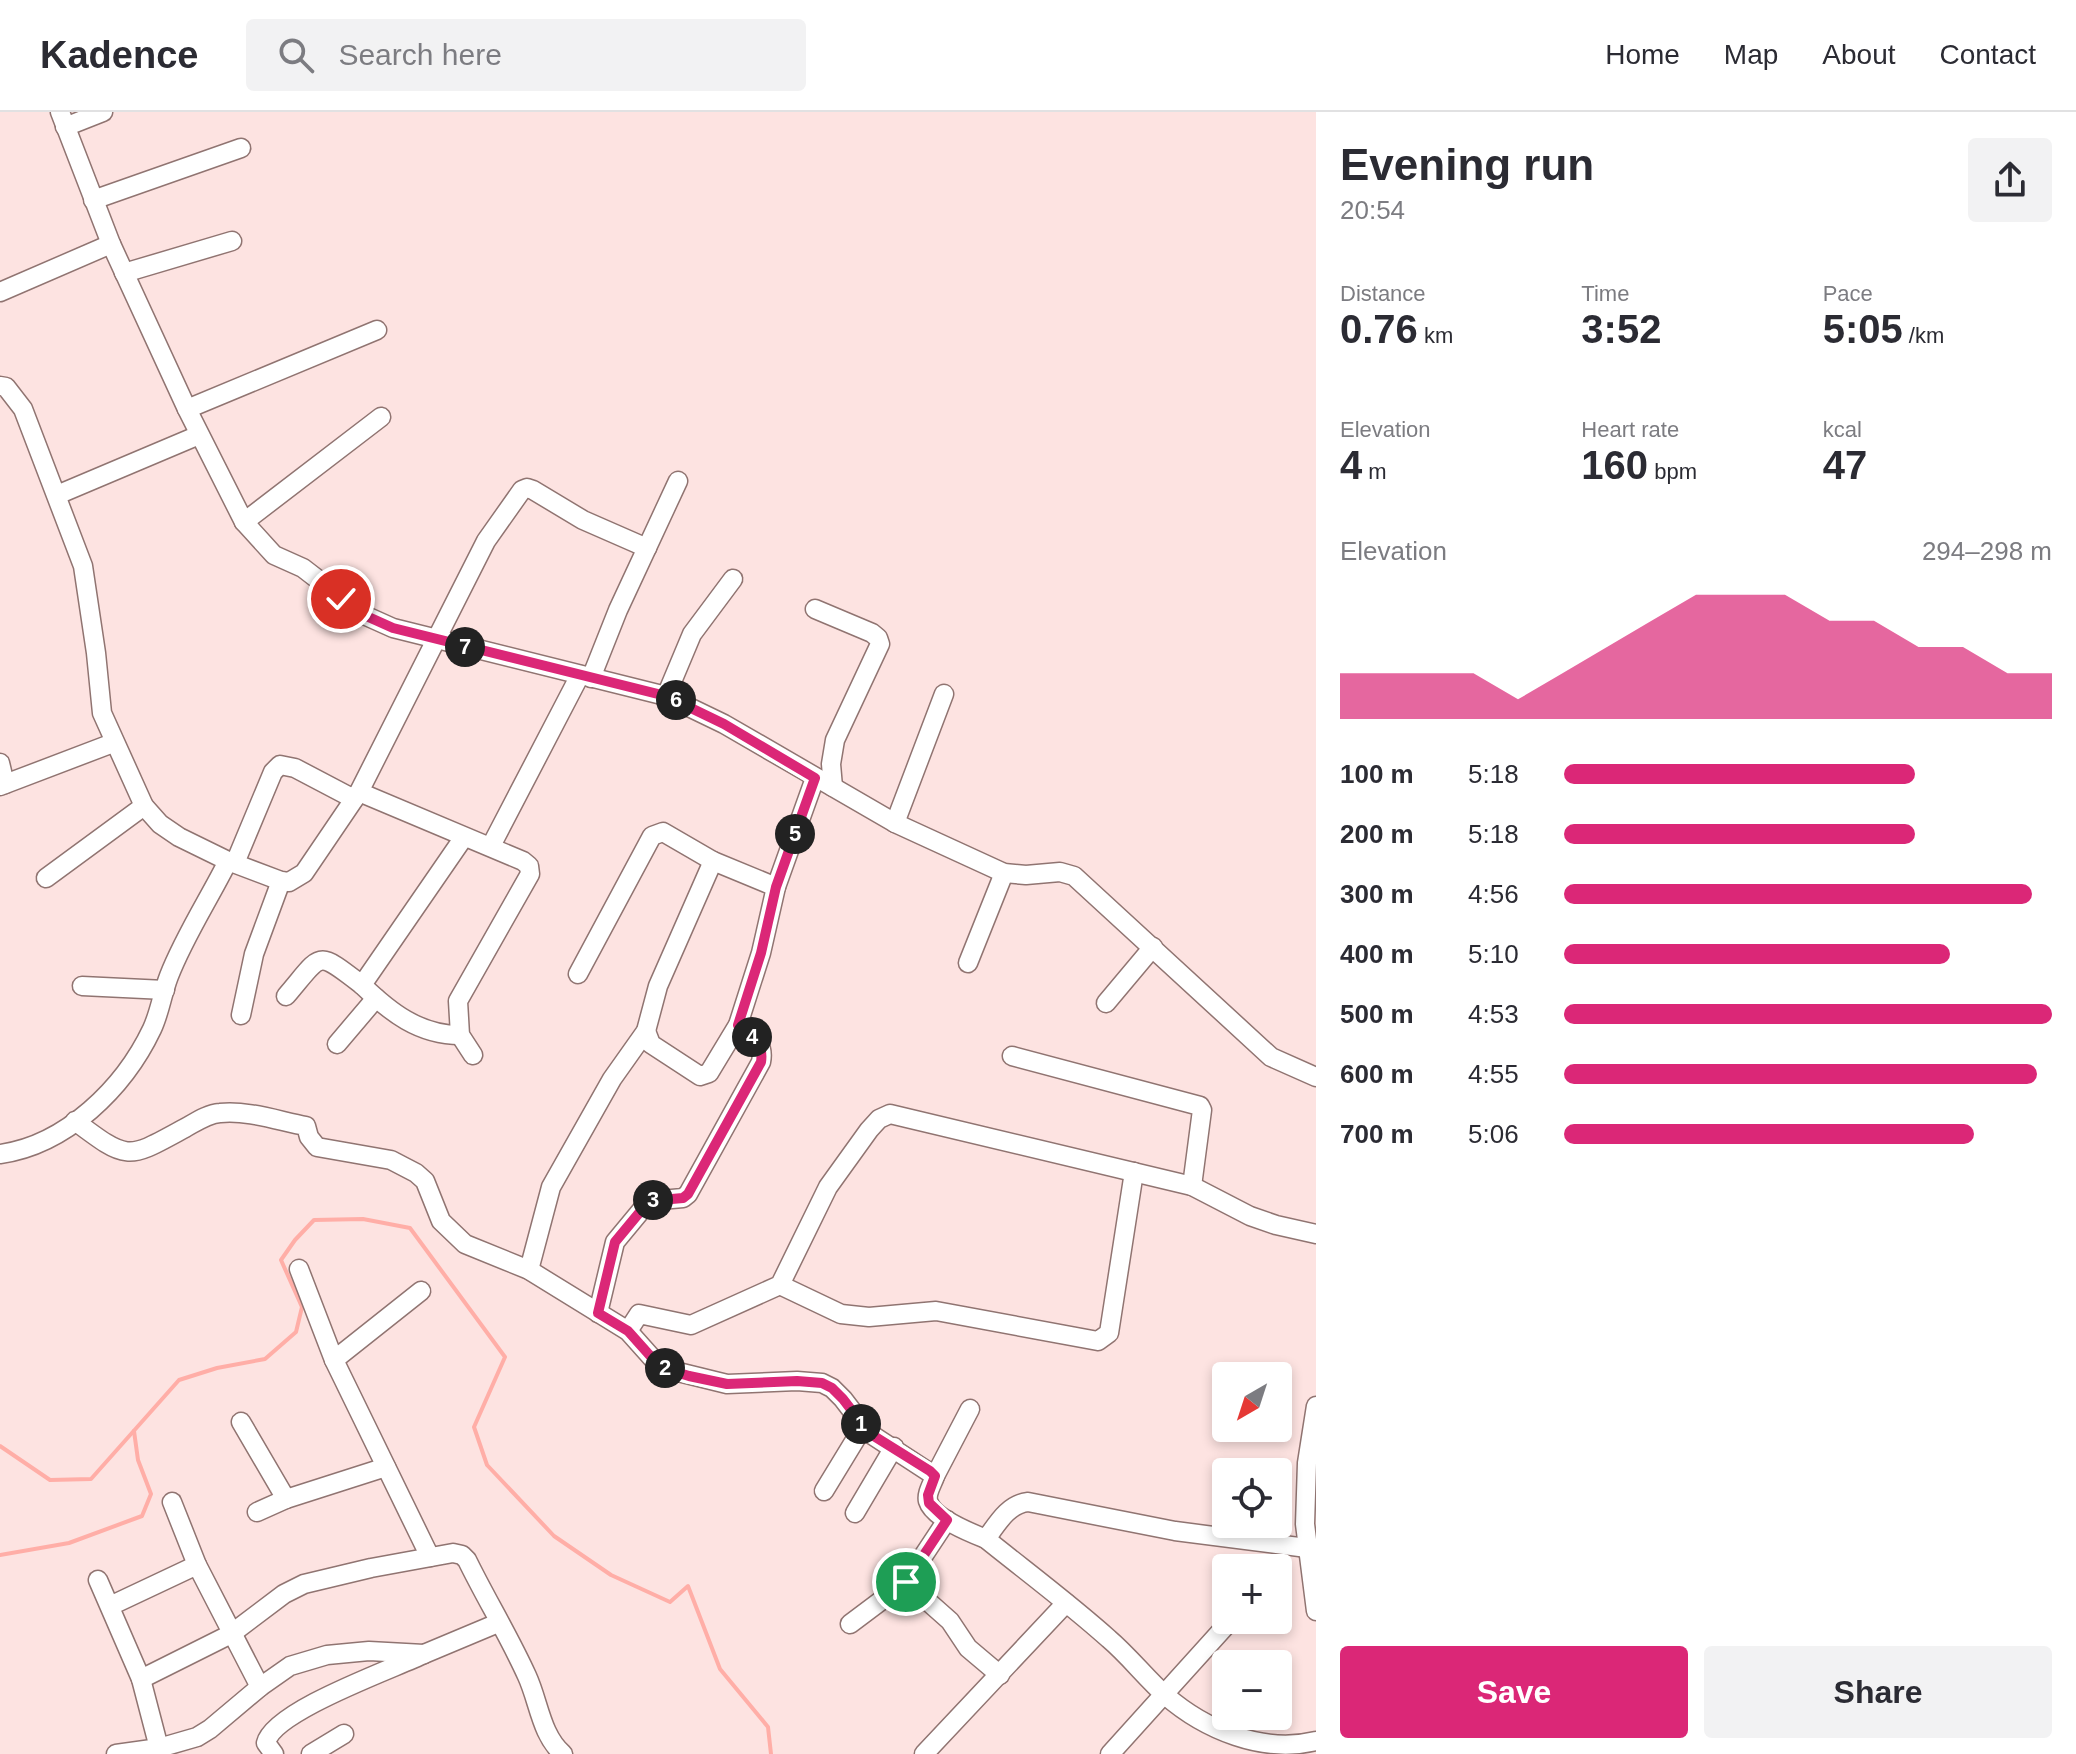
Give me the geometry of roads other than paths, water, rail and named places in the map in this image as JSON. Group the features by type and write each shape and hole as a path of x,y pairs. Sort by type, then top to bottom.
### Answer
{"street":[{"path":"103,112 62,120 111,244 199,435 244,522 274,555 312,574 364,615 393,628 666,696 724,724 895,823 1004,873 1060,872 1074,876 1271,1057 1316,1077"},
{"path":"93,200 241,148"},
{"path":"124,273 232,241"},
{"path":"0,292 111,244"},
{"path":"187,409 377,330"},
{"path":"0,386 6,387 23,409 83,566 102,713 144,806 160,824 179,837 281,881 289,882 304,873 356,795 486,541 522,490 527,488 583,520 647,548"},
{"path":"244,522 381,417"},
{"path":"57,495 199,435"},
{"path":"491,846 585,676 678,481"},
{"path":"666,696 697,625 733,579"},
{"path":"815,609 872,633 880,644 835,740 831,764 833,787"},
{"path":"895,823 944,694"},
{"path":"0,763 3,785 113,743"},
{"path":"0,1154 19,1151 75,1121 120,1080 152,1030 168,977 232,862 273,772 280,765 295,768 356,795 491,846 529,866 530,874 463,989 457,1010 460,1035 473,1055"},
{"path":"646,1031 651,1044 700,1076 709,1073 738,1025 761,953 776,887 815,778"},
{"path":"46,878 144,806"},
{"path":"578,974 652,836 663,832 713,861 776,887"},
{"path":"362,985 464,837"},
{"path":"529,1270 551,1187 612,1079 646,1031 658,986 713,861"},
{"path":"968,963 1004,873"},
{"path":"241,1015 254,954 281,881"},
{"path":"1106,1003 1153,947"},
{"path":"286,996 314,963 329,960 405,1021 425,1030 460,1035"},
{"path":"82,986 165,990"},
{"path":"337,1044 376,998"},
{"path":"598,1313 618,1236 649,1201 683,1198 688,1194 761,1062 763,1050 760,1044 738,1025"},
{"path":"1012,1056 1200,1106 1192,1186"},
{"path":"75,1121 109,1147 123,1152 142,1152 206,1116 239,1113 306,1126 309,1137 317,1147 391,1160 425,1181 441,1221 451,1233 476,1251 529,1270 628,1331 666,1369 727,1384 822,1383 843,1399 869,1433 935,1476"},
{"path":"628,1331 639,1314 691,1325 780,1285 828,1187 869,1130 879,1119 890,1114 1192,1186 1250,1216 1316,1234"},
{"path":"780,1285 841,1314 869,1317 936,1311 1098,1341 1109,1333 1134,1172"},
{"path":"299,1269 334,1360 430,1557"},
{"path":"334,1360 421,1291"},
{"path":"1316,1406 1307,1463 1305,1524 1316,1611"},
{"path":"970,1409 935,1476 928,1495 929,1503 947,1520 986,1539 1066,1603 1184,1710 1235,1737 1286,1746 1316,1741"},
{"path":"241,1422 286,1499"},
{"path":"824,1491 863,1427"},
{"path":"855,1513 894,1447"},
{"path":"257,1512 286,1499 386,1467"},
{"path":"172,1502 197,1565 260,1687"},
{"path":"986,1539 1005,1514 1016,1505 1028,1502 1175,1531 1307,1548"},
{"path":"850,1624 906,1582 947,1520"},
{"path":"141,1679 231,1634 284,1594 304,1584 453,1553 462,1555 527,1676 547,1733 563,1754"},
{"path":"110,1606 197,1565"},
{"path":"98,1580 141,1679 159,1748"},
{"path":"906,1582 950,1621 968,1648 1000,1675"},
{"path":"924,1754 1066,1603"},
{"path":"274,1754 266,1743 267,1737 323,1697 498,1623"},
{"path":"1110,1754 1219,1634"},
{"path":"116,1754 159,1748 197,1737 290,1666 327,1655 369,1651 424,1654"},
{"path":"311,1754 344,1734"}],"waterway":[{"path":"0,1446 50,1480 91,1479 179,1380 217,1368 265,1359 296,1332 302,1307 281,1260 314,1220 363,1219 410,1228 505,1357 474,1427 487,1465 554,1536 611,1575 670,1602 688,1586 720,1669 768,1727 771,1754"},
{"path":"0,1555 69,1543 142,1516 151,1494 138,1460 134,1431"}]}
